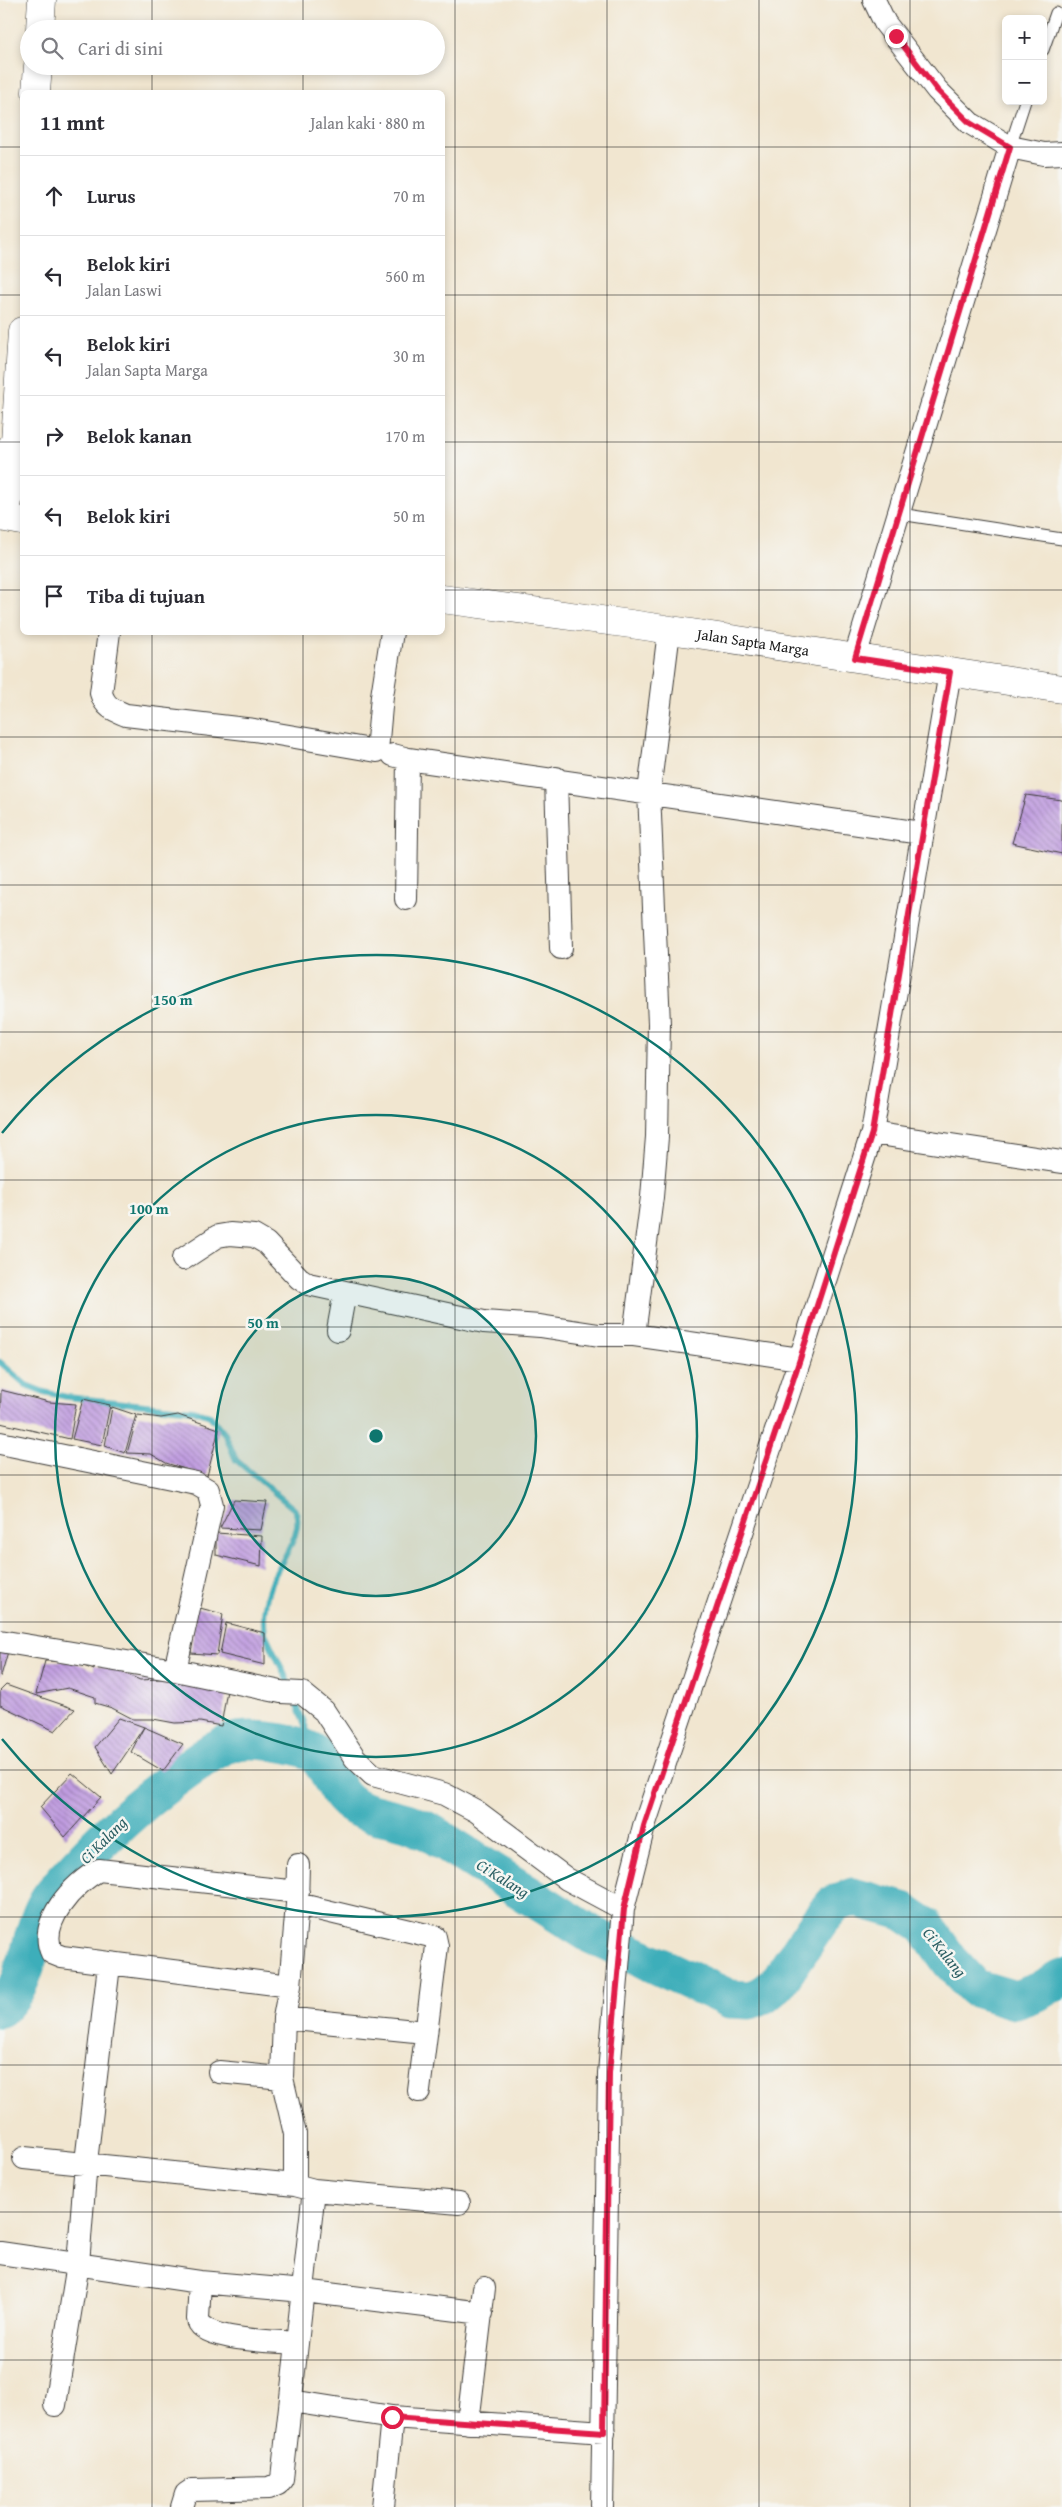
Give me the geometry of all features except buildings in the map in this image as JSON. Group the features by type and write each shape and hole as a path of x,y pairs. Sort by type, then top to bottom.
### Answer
{"main road":[{"path":"41,20 42,0"},
{"path":"36,90 37,75"},
{"path":"9,518 20,359"},
{"name":"Jalan Sapta Marga","path":"445,599 669,630 1062,689"}],"street":[{"path":"874,0 885,23 937,90 970,123 1010,147 1044,154 1062,153"},
{"path":"855,658 1010,147"},
{"path":"634,1335 652,1197 659,1097 659,1024 649,792 669,630"},
{"path":"109,635 101,693 103,701 112,710 126,715 254,730 408,758 556,778 922,833"},
{"path":"377,751 382,696 392,635"},
{"path":"602,2507 609,2073 623,1916 644,1826 800,1359 872,1133 950,672"},
{"path":"406,899 408,758"},
{"path":"556,778 561,948"},
{"path":"872,1133 1062,1162"},
{"path":"183,1259 218,1236 230,1234 254,1236 266,1243 299,1278 308,1284 484,1322 540,1326 599,1335 634,1335 800,1359"},
{"path":"338,1330 345,1292"},
{"path":"0,1443 196,1483 208,1490 212,1505 175,1670"},
{"path":"0,1642 175,1670 292,1693 324,1711 355,1758 373,1774 444,1794 468,1807 567,1880 623,1916"},
{"path":"182,2507 186,2494 192,2490 269,2488 278,2484 283,2474 296,2343 304,2291 304,2188 290,2106 282,2078 284,2018 290,1986 298,1898 298,1864"},
{"path":"290,1986 191,1972 109,1965 56,1956 52,1953 48,1942 52,1921 68,1897 88,1876 99,1870 298,1898 435,1936 437,1946 418,2091"},
{"path":"55,2405 78,2264 86,2162 109,1965"},
{"path":"284,2018 425,2032"},
{"path":"219,2072 282,2078"},
{"path":"24,2158 86,2162 459,2204"},
{"path":"0,2253 200,2282 304,2291 482,2313"},
{"path":"200,2282 198,2324 203,2330 222,2336 296,2343"},
{"path":"468,2423 484,2288"},
{"path":"291,2400 392,2417 604,2432"},
{"path":"383,2507 392,2417"}],"lane":[{"path":"1047,39 1056,13"},
{"path":"1010,147 1024,105"},
{"path":"900,514 1062,539"}],"waterway":[{"path":"0,1362 26,1385 44,1392 67,1397 193,1410 210,1416 225,1434 236,1460 294,1509 297,1517 295,1536 271,1583 264,1614 265,1633 291,1688"},
{"path":"294,1698 310,1738 312,1752"},
{"name":"Ci Kalang","path":"0,2008 18,1985 42,1912 49,1899 84,1859 134,1811 210,1753 234,1742 251,1740 297,1746 312,1752 322,1762 342,1796 353,1806 367,1812 410,1823 431,1833 592,1935 730,1999 750,2000 765,1994 777,1984 820,1920 834,1904 853,1897 903,1911 925,1926 950,1961 975,1988 1015,2000 1040,1991 1062,1978"}],"route":[{"path":"392,2417 604,2432 609,2073 624,1909 630,1876 644,1826 800,1359 872,1133 950,672 855,658 1010,147 970,123 937,90 907,53 896,36"}]}
